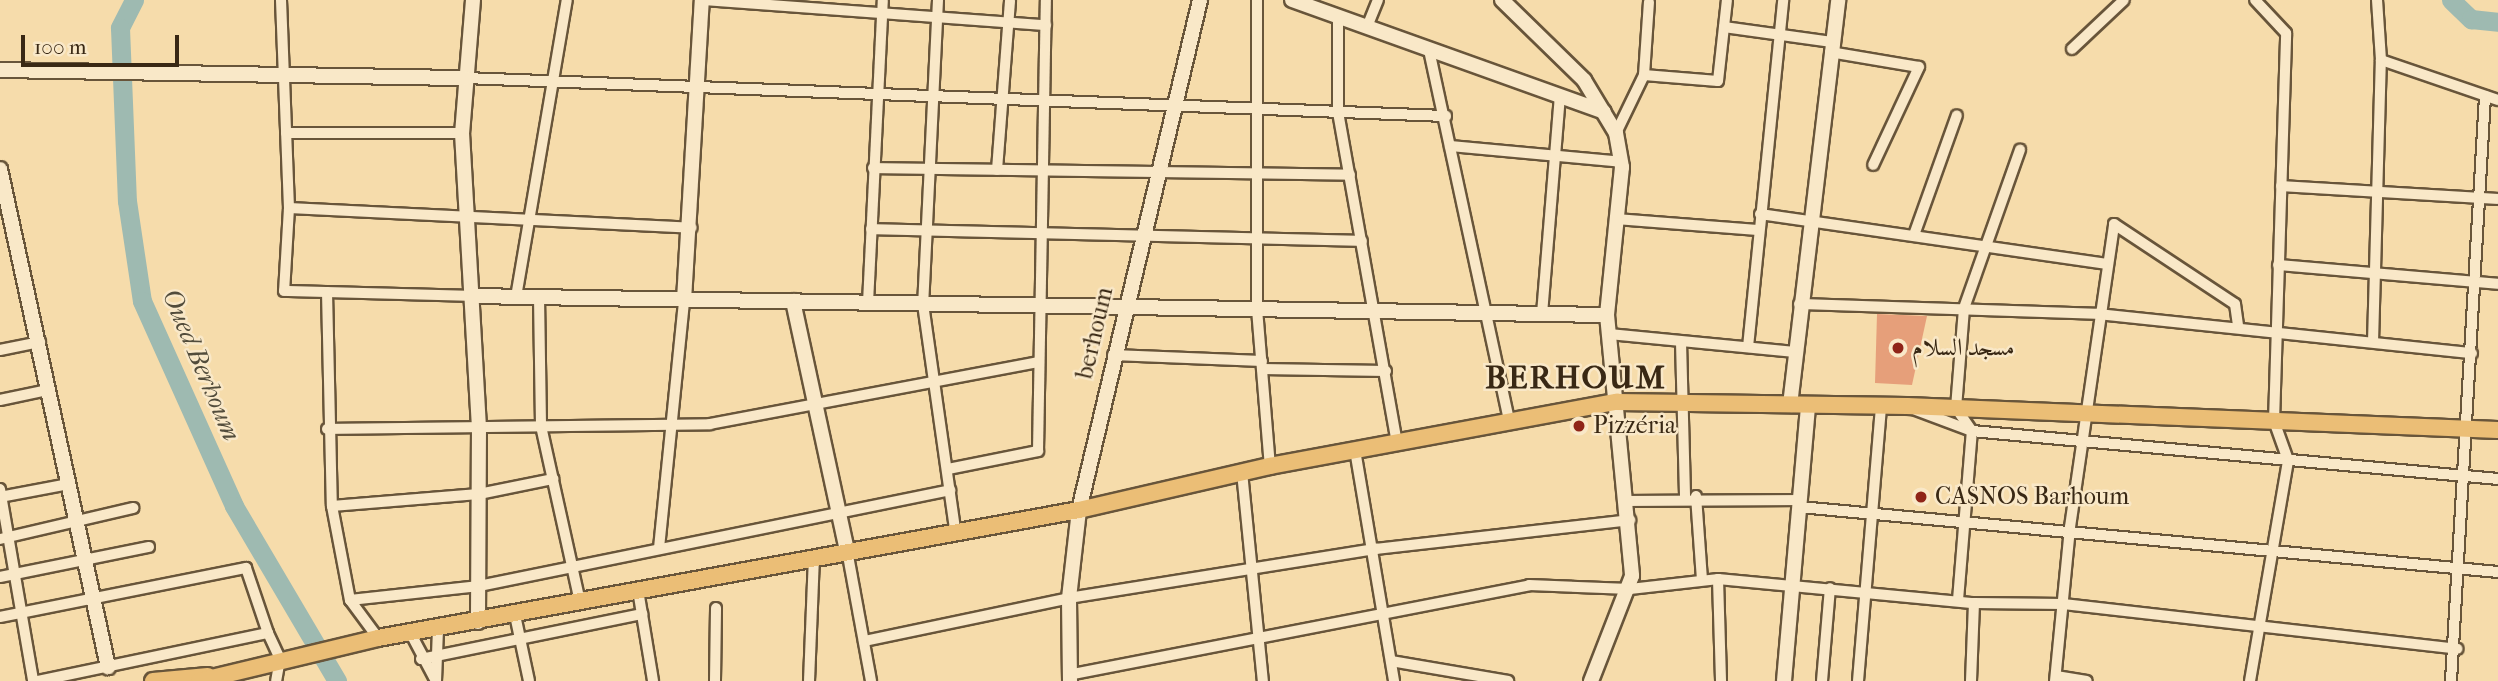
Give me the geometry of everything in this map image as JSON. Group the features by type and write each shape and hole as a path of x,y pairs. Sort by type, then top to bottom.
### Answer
{"main road":[{"path":"153,681 204,679 288,657 379,638 814,559 955,528 1079,510 1270,466 1617,402 1881,408 1906,406 2498,430"}],"street":[{"path":"281,0 289,208 284,291 1607,315"},
{"path":"473,0 462,132 479,427 478,622"},
{"path":"516,297 532,220 567,0"},
{"path":"659,548 668,423 692,228 702,0 786,3 879,13 1046,25"},
{"path":"868,303 875,92 879,13 883,0"},
{"path":"938,0 922,230 923,304 955,528"},
{"path":"997,170 999,98 1010,0"},
{"path":"948,469 1038,451 1046,0"},
{"name":"berhoum","path":"1068,678 1069,598 1079,510 1140,235 1176,103 1200,0"},
{"path":"1257,0 1257,309 1270,466"},
{"path":"1292,0 1604,112"},
{"path":"1367,27 1378,0"},
{"path":"1502,0 1584,80 1616,132 1621,162 1607,315 1630,520 1630,589 1591,681"},
{"path":"1644,75 1718,81 1727,0"},
{"path":"1748,347 1783,0"},
{"path":"1790,405 1799,304 1838,0"},
{"path":"2072,49 2124,0"},
{"path":"2250,681 2288,460 2274,421 2286,33 2255,0"},
{"path":"2373,342 2381,60 2377,0"},
{"path":"1616,132 1644,75 1649,2"},
{"path":"1338,17 1338,112 1377,311 1396,442"},
{"path":"1724,27 1779,35 1920,66 1874,165"},
{"path":"1429,50 1446,116 1508,420"},
{"path":"2381,60 2498,100"},
{"path":"0,70 284,78 555,80 1256,106 1446,116"},
{"path":"1542,314 1560,96"},
{"path":"2451,681 2457,649 2456,570 2468,428 2476,282 2477,197 2484,96"},
{"path":"1914,235 1957,115"},
{"path":"286,133 462,132"},
{"path":"1450,146 1621,162"},
{"path":"1958,600 1972,431 1956,408 1964,308 1989,246 2020,150"},
{"path":"873,167 1350,175"},
{"path":"1,176 40,342 47,390 109,674"},
{"path":"2281,186 2498,199"},
{"path":"289,208 692,228"},
{"path":"1760,214 2105,264"},
{"path":"1616,219 1758,230"},
{"path":"2087,681 2056,679 2070,527 2091,413 2098,314 2105,264 2115,224 2235,304 2238,326"},
{"path":"871,229 1362,241"},
{"path":"2278,265 2498,284"},
{"path":"327,292 327,429 332,506 351,600 379,638"},
{"path":"540,297 541,426 575,566 580,602"},
{"path":"793,302 847,550 871,681"},
{"path":"1799,304 2098,314 2238,326 2472,353"},
{"path":"1609,334 1795,352"},
{"path":"0,350 40,342"},
{"path":"1681,342 1679,402 1702,580"},
{"path":"1113,355 1386,371"},
{"path":"327,429 710,424 1038,362"},
{"path":"0,400 47,390"},
{"path":"1784,681 1808,406"},
{"path":"1906,406 1972,431 2085,438 2498,479"},
{"path":"1858,681 1881,408"},
{"path":"1354,450 1376,549 1394,681"},
{"path":"1242,472 1255,568 1263,681"},
{"path":"332,506 479,494 553,479"},
{"path":"69,484 0,494 4,538 15,574 35,681 109,674 167,656 268,633"},
{"path":"351,600 479,586 838,510 950,491"},
{"path":"1628,501 1691,497 1800,503 1871,513 1965,522 2070,527 2456,570 2498,572"},
{"path":"4,538 133,508"},
{"path":"864,641 1069,598 1255,568 1376,549 1630,520"},
{"path":"0,577 149,547"},
{"path":"809,681 814,559"},
{"path":"0,617 246,568 268,633 288,657 276,681"},
{"path":"1068,678 1259,636 1530,585 1630,589 1718,579 1974,603 2064,604 2457,649"},
{"path":"1718,579 1721,681"},
{"path":"1822,681 1830,588"},
{"path":"638,590 653,681"},
{"path":"1971,681 1974,603"},
{"path":"715,681 716,608"},
{"path":"421,659 521,642 642,614"},
{"path":"515,615 529,681"},
{"path":"436,681 438,629"},
{"path":"411,634 421,659 436,681"},
{"path":"167,656 173,679"},
{"path":"1391,661 1508,681"}],"building":[{"name":"مسجد السلام","path":"1877,314 1927,316 1912,385 1875,383"}],"waterway":[{"name":"Oued Berhoum","path":"134,0 120,28 127,201 142,301 234,506 337,681"},
{"path":"2451,0 2471,19 2498,22"}],"place":[{"name":"مسجد السلام","path":"1898,348"},
{"name":"Pizzéria","path":"1579,426"},
{"name":"CASNOS Barhoum","path":"1921,497"}],"district":[{"name":"BERHOUM","path":"1576,378"}]}
